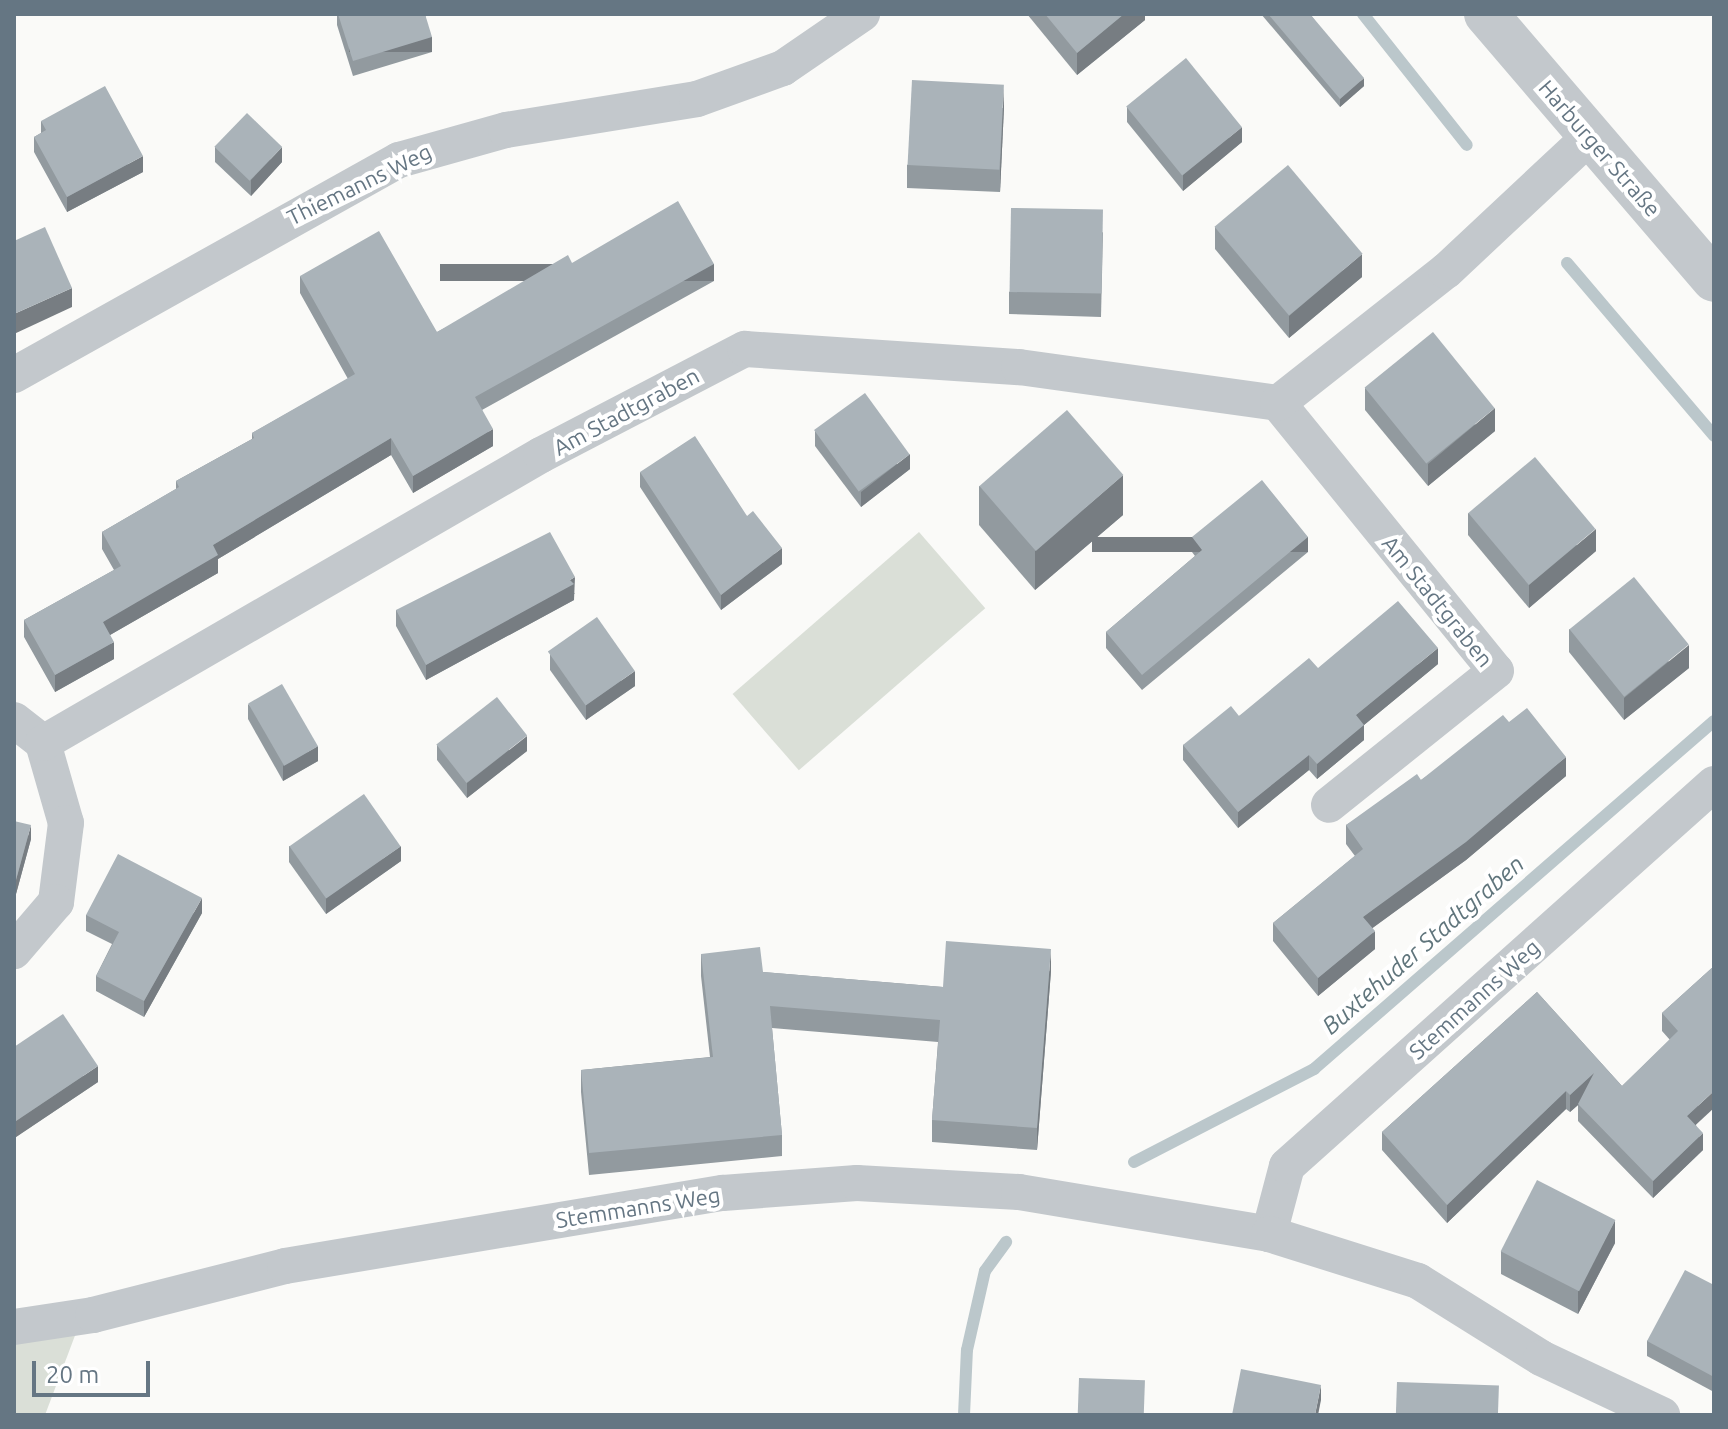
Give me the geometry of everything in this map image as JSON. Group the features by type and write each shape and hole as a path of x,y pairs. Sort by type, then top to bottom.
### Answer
{"street":[{"name":"Thiemanns Weg","path":"14,375 399,160 506,130 697,99 783,68 862,14"},
{"name":"Harburger Straße","path":"1486,14 1714,280"},
{"path":"1278,403 1446,271 1589,137"},
{"name":"Am Stadtgraben","path":"43,743 541,455 745,349 1019,367 1278,403 1496,671 1329,805"},
{"path":"14,720 43,743 66,823 56,902 14,951"},
{"name":"Stemmanns Weg","path":"1269,1234 1287,1166 1714,784"},
{"name":"Stemmanns Weg","path":"14,1327 93,1315 285,1266 723,1193 831,1184 1019,1192 1269,1234 1418,1281 1541,1358 1662,1415"}],"shaded area":[{"path":"919,532 985,608 799,770 733,694"},
{"path":"79,1325 45,1415 14,1415 14,1339"}],"building":[{"path":"338,14 425,14 432,37 353,61"},
{"path":"1045,14 1124,14 1077,53"},
{"path":"1268,14 1310,14 1364,78 1340,99"},
{"path":"1186,58 1242,127 1182,176 1126,106"},
{"path":"912,80 1004,85 999,170 908,165"},
{"path":"105,86 143,156 67,197 34,137 46,130 41,121"},
{"path":"247,113 282,147 250,181 214,147"},
{"path":"1288,165 1363,254 1289,316 1214,227"},
{"path":"678,201 714,264 475,397 493,429 413,476 391,438 213,545 218,555 103,622 114,642 55,675 24,620 121,566 102,532 179,487 176,481 254,438 252,433 355,374 300,276 379,231 437,332 568,255 572,263"},
{"path":"1011,208 1103,210 1102,294 1010,292"},
{"path":"45,227 72,288 14,314 14,241"},
{"path":"1433,332 1495,408 1426,464 1365,387"},
{"path":"865,393 910,454 859,492 814,430"},
{"path":"1067,410 1123,475 1036,551 979,486"},
{"path":"695,436 747,516 753,511 782,548 721,595 640,472"},
{"path":"1535,457 1595,529 1529,585 1468,513"},
{"path":"1262,480 1308,537 1142,675 1106,632 1202,550 1192,537"},
{"path":"550,532 575,577 570,580 574,584 426,665 396,610"},
{"path":"1634,577 1689,645 1624,697 1569,629"},
{"path":"1398,601 1438,648 1356,715 1364,725 1317,764 1309,755 1238,812 1183,745 1231,706 1239,716 1309,658 1318,668"},
{"path":"597,617 635,671 586,705 548,651"},
{"path":"282,684 318,746 284,766 248,704"},
{"path":"497,697 527,736 466,783 436,744"},
{"path":"1527,708 1566,757 1466,842 1363,917 1375,931 1318,978 1273,923 1363,849 1346,825 1417,774 1421,780 1503,715 1509,722"},
{"path":"364,794 401,846 326,899 289,846"},
{"path":"14,821 31,825 16,880 14,879"},
{"path":"118,854 202,898 144,1001 96,976 119,932 86,915"},
{"path":"946,941 1051,949 1037,1128 932,1120 940,1020 770,1006 782,1135 589,1153 581,1070 713,1057 701,954 760,947 763,972 943,987"},
{"path":"1714,966 1714,1091 1687,1116 1703,1133 1653,1181 1578,1104 1594,1073 1570,1095 1566,1091 1447,1205 1382,1132 1537,992 1622,1086 1678,1031 1662,1013"},
{"path":"63,1014 98,1066 16,1121 14,1047"},
{"path":"1537,1180 1615,1220 1579,1291 1501,1251"},
{"path":"1685,1270 1714,1285 1714,1377 1647,1341"},
{"path":"1241,1369 1321,1385 1315,1415 1232,1415"},
{"path":"1079,1378 1145,1380 1144,1415 1078,1415"},
{"path":"1397,1382 1499,1386 1498,1415 1396,1415"}],"waterway":[{"path":"1363,14 1467,145"},
{"path":"1567,263 1714,436"},
{"name":"Buxtehuder Stadtgraben","path":"1134,1162 1314,1069 1714,721"},
{"name":"Buxtehuder Stadtgraben","path":"964,1415 967,1350 985,1271 1006,1242"}]}
